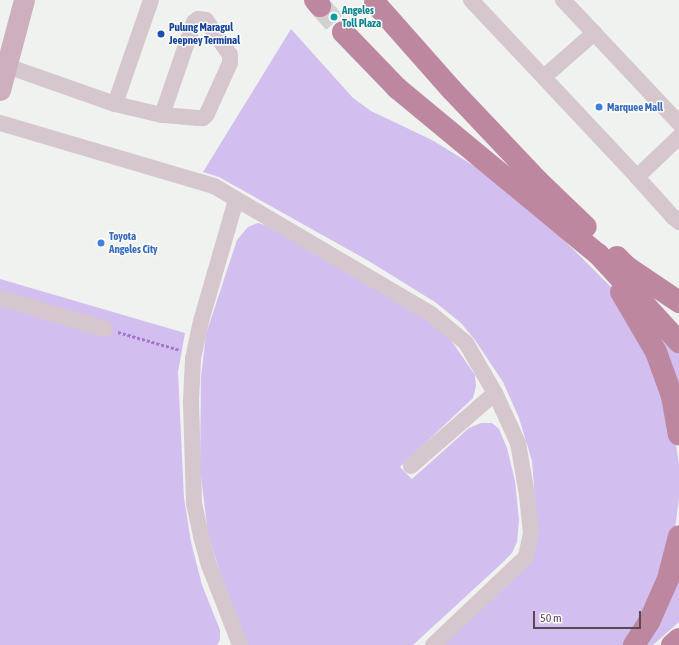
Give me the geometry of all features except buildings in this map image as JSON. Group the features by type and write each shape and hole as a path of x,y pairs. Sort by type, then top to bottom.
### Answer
{"highway":[{"path":"375,3 452,90 538,181 627,267 679,302"},
{"path":"343,32 397,88 464,141 598,254 679,342"},
{"path":"564,226 612,279 628,302 656,352 672,396 679,434"},
{"path":"627,267 637,284 679,330"},
{"path":"634,645 649,622 668,579 679,536"},
{"path":"672,645 679,639"}],"main road":[{"path":"0,90 24,0"}],"street":[{"path":"115,104 151,0"},
{"path":"471,0 679,222"},
{"path":"562,0 679,123"},
{"path":"7,66 115,104 162,115 203,118 207,114 230,62 230,54 206,20 198,19 194,22 162,115"},
{"path":"544,77 594,33"},
{"path":"0,123 214,186 431,314 466,343 495,393 518,443 527,495 531,532 526,557 433,645"},
{"path":"637,177 679,137"},
{"path":"236,200 201,321 194,354 191,402 194,503 209,565 240,645"},
{"path":"0,298 105,329"},
{"path":"410,466 495,393"}],"path":[{"path":"105,329 194,354"}],"shaded area":[{"path":"291,29 353,98 371,111 432,140 479,169 529,205 621,297 672,418 679,465 679,497 674,538 630,645 441,645 509,584 537,526 532,461 519,418 503,382 475,340 461,323 435,302 367,260 219,177 203,172"},
{"path":"258,223 271,227 435,324 446,333 475,375 476,386 473,398 400,467 412,479 469,428 481,423 492,423 499,429 507,448 515,481 519,520 517,542 512,553 413,645 246,645 231,608 208,534 200,468 201,377 206,334 237,240 248,227"},
{"path":"0,279 185,333 178,372 184,498 191,542 202,585 220,630 220,640 217,645 0,645"},
{"path":"654,330 679,350 679,390"},
{"path":"679,564 679,622 653,645 641,645"}],"tunnel":[{"path":"320,6 343,32"}],"place":[{"name":"Angeles Toll Plaza","path":"334,17"},
{"name":"Pulung Maragul Jeepney Terminal","path":"161,34"},
{"name":"Marquee Mall","path":"599,107"},
{"name":"Toyota Angeles City","path":"101,243"}]}
